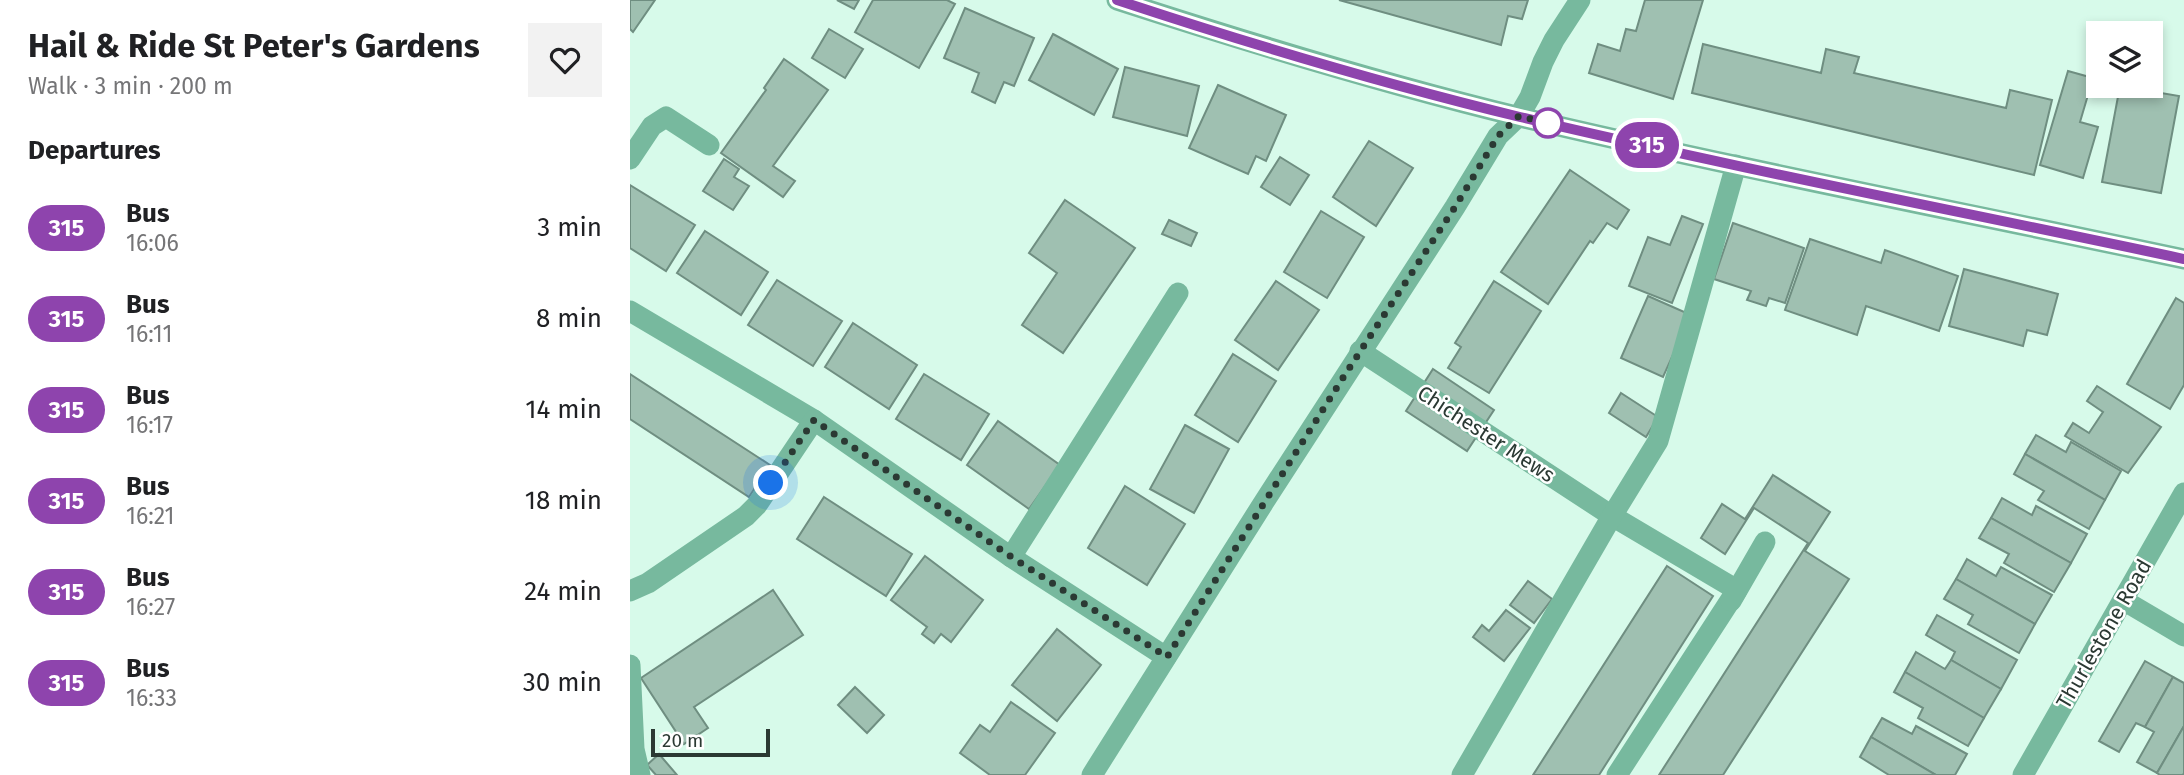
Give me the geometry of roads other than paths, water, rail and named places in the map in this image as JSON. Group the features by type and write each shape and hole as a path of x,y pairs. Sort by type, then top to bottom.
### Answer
{"street":[{"path":"1117,0 1163,7 1332,67 1519,116 1736,165 2184,259"},
{"path":"1092,775 1498,136 1519,116 1554,40 1580,0"},
{"path":"630,159 652,126 666,117 709,145"},
{"path":"1462,775 1658,441 1736,165"},
{"path":"1010,556 1178,293"},
{"path":"630,311 814,420 1010,556 1167,657"},
{"name":"Chichester Mews","path":"1360,351 1612,516 1737,590"},
{"path":"630,591 648,583 746,516 757,505 814,420"},
{"name":"Thurlestone Road","path":"2023,775 2184,493"},
{"path":"1629,775 1765,542"},
{"path":"1617,775 1737,590"},
{"path":"2123,600 2184,636"},
{"path":"630,665 634,749 640,775"}]}
